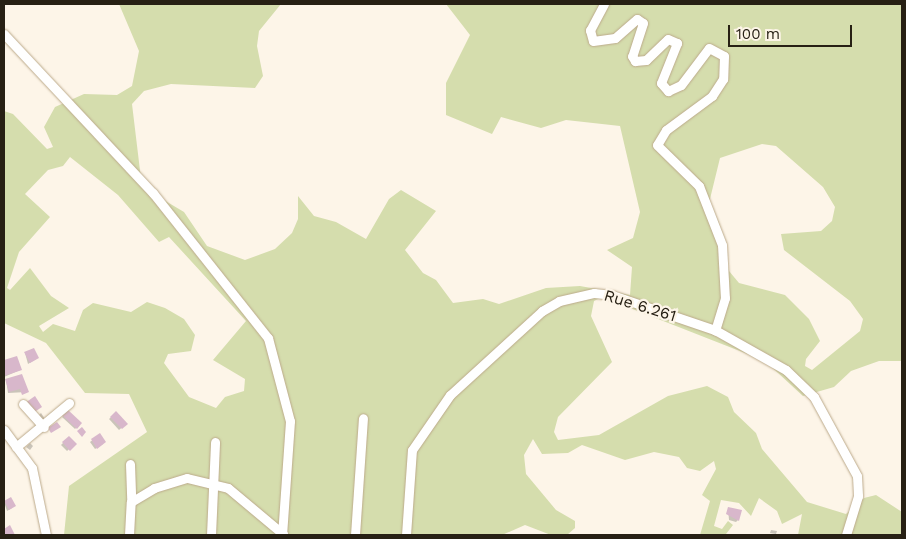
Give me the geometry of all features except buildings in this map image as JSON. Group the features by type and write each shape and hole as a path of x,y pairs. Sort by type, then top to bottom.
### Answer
{"street":[{"path":"604,4 590,30 593,41 615,38 637,19 643,23 632,56 635,61 646,60 668,39 677,43 661,83 668,91 681,85 709,48 724,56 723,79 712,96 666,130 657,145 699,186 722,245 725,298 715,330"},
{"path":"4,34 153,194 268,338 290,421 283,534"},
{"name":"Rue 6.261","path":"406,535 410,459 415,443 461,382 542,311 577,295 612,295 715,330 786,370 814,396 857,476 858,496 846,535"},
{"path":"16,447 44,427 69,403"},
{"path":"23,404 44,427"},
{"path":"355,535 363,418"},
{"path":"4,430 32,468 46,535"},
{"path":"211,535 215,442"},
{"path":"129,535 131,502 130,464"},
{"path":"131,502 168,482 187,478 212,481 251,504 283,534"}],"green space":[{"path":"119,4 281,4 259,31 257,46 263,76 255,88 171,84 144,91 132,104 142,187 184,212 207,246 245,260 275,249 292,233 298,219 298,196 314,216 336,222 366,239 389,199 401,190 436,211 405,250 423,273 436,280 453,303 483,299 499,304 546,288 580,286 630,295 632,267 607,250 633,238 640,212 620,126 566,120 541,128 501,117 492,134 446,115 446,83 470,35 446,4 902,4 902,361 879,361 851,371 834,387 803,396 765,361 602,297 594,301 591,316 612,362 558,417 554,432 558,440 599,435 668,396 707,386 728,397 734,412 756,433 762,449 807,502 846,514 864,498 876,495 902,512 902,535 798,535 802,514 782,524 777,511 759,498 751,516 739,503 721,500 714,526 722,529 728,521 733,525 726,534 700,535 710,501 702,495 716,469 714,461 700,471 687,468 679,457 654,452 625,460 582,445 568,453 542,454 533,439 524,455 526,474 556,510 575,521 575,528 567,535 551,535 525,525 502,535 64,535 69,486 147,432 129,394 85,393 46,343 4,323 4,111 13,114 47,149 53,147 44,127 55,107 84,94 117,95 132,86 139,51","holes":["762,144 776,146 823,187 835,207 832,221 821,231 781,234 784,250 850,301 863,319 860,331 812,370 805,366 806,359 820,341 809,319 785,295 739,283 729,271 719,223 709,203 720,158","70,157 118,195 159,242 169,237 246,321 213,360 245,379 244,391 225,397 216,408 189,397 164,363 168,354 191,351 195,335 184,319 165,308 147,302 131,312 93,303 83,310 75,331 53,324 43,332 39,326 69,308 51,296 30,268 10,290 7,288 19,252 50,217 25,194 48,170 63,166"]}]}
